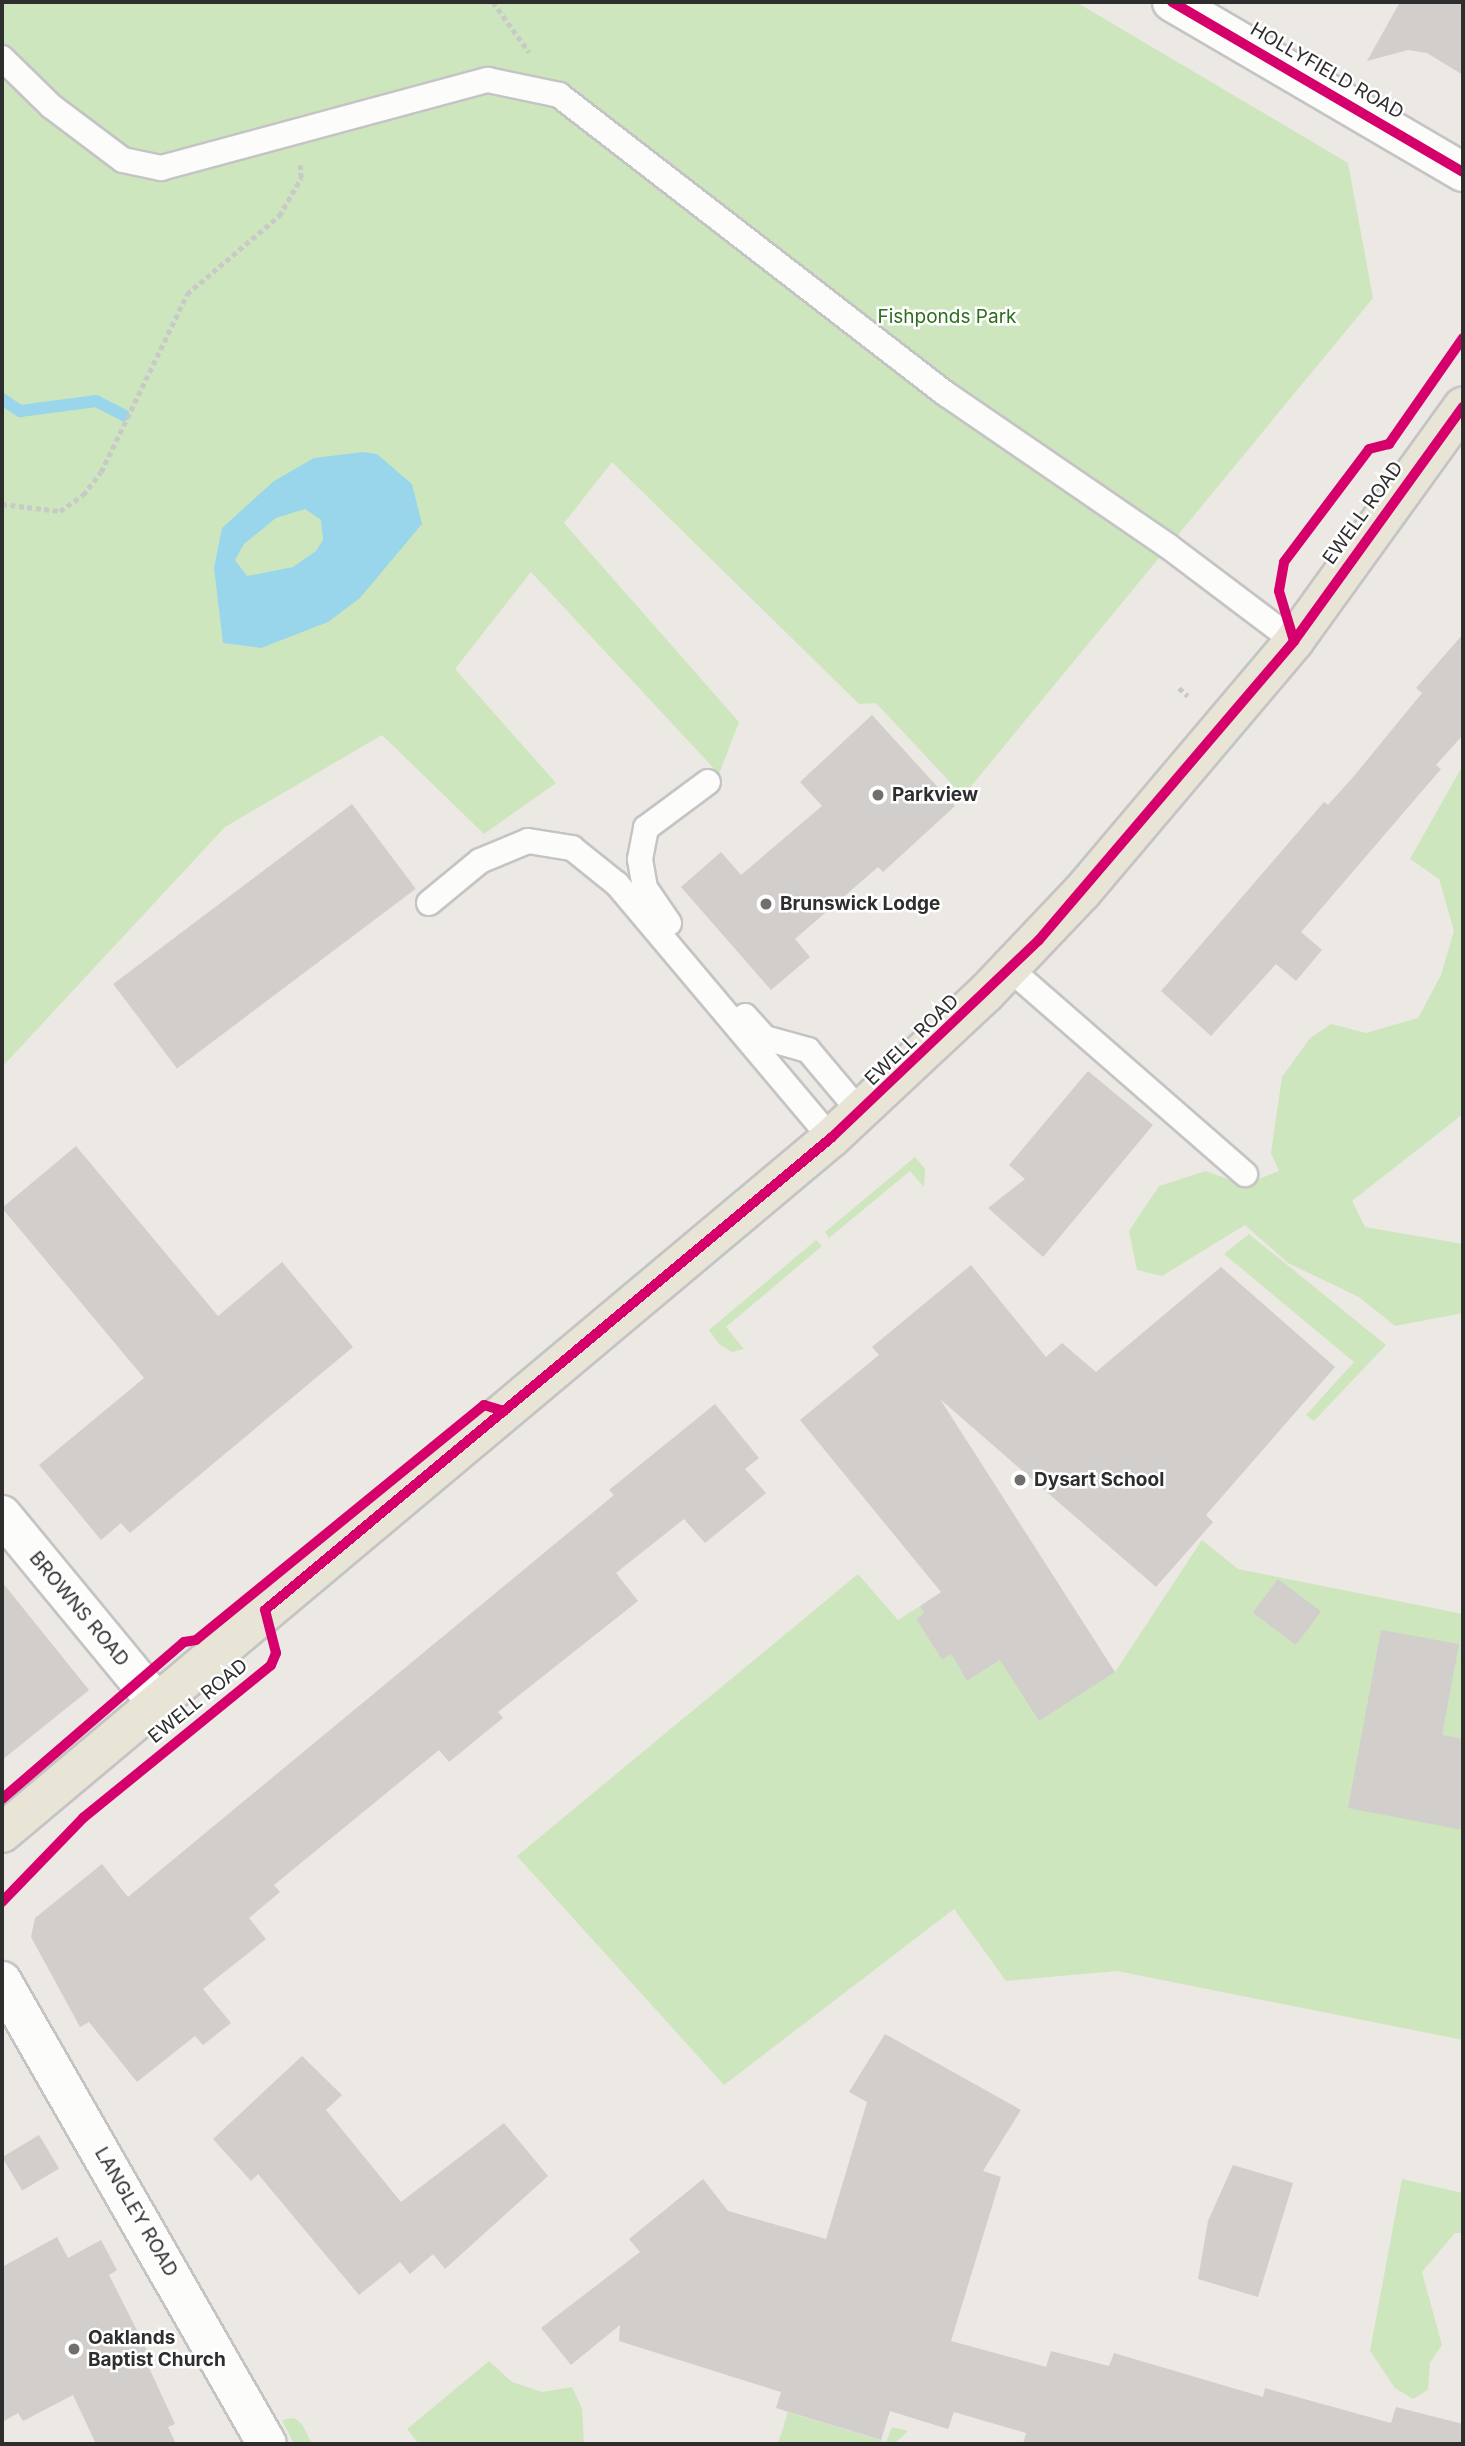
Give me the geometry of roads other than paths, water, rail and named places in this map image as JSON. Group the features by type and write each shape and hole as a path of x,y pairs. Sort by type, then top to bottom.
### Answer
{"main road":[{"name":"EWELL ROAD","path":"2,1833 861,1113 1010,969 1294,642 1463,407"}],"street":[{"name":"HOLLYFIELD ROAD","path":"1172,2 1463,172"},
{"name":"BROWNS ROAD","path":"4,1524 156,1702"},
{"name":"LANGLEY ROAD","path":"2,1981 267,2444"}],"lane":[{"path":"2,58 51,106 123,160 161,168 488,80 559,95 946,394 1168,547 1294,642"},
{"path":"708,782 646,828 640,859 645,888 684,945 765,1038 808,1050 861,1113"},
{"path":"429,904 480,861 528,841 572,848 617,884 831,1138"},
{"path":"1010,969 1245,1174"}],"water":[{"path":"363,452 377,454 412,484 422,524 360,598 328,622 261,648 223,643 214,568 222,528 274,481 314,458","holes":["305,509 321,520 323,540 316,551 293,567 247,576 235,560 244,544 276,518"]}],"waterway":[{"path":"2,399 20,411 96,401 124,415"}],"place":[{"name":"Parkview","path":"878,795"},
{"name":"Brunswick Lodge","path":"766,904"},
{"name":"Dysart School","path":"1020,1480"},
{"name":"Oaklands Baptist Church","path":"74,2349"}],"park label":[{"name":"Fishponds Park","path":"947,317"}]}
